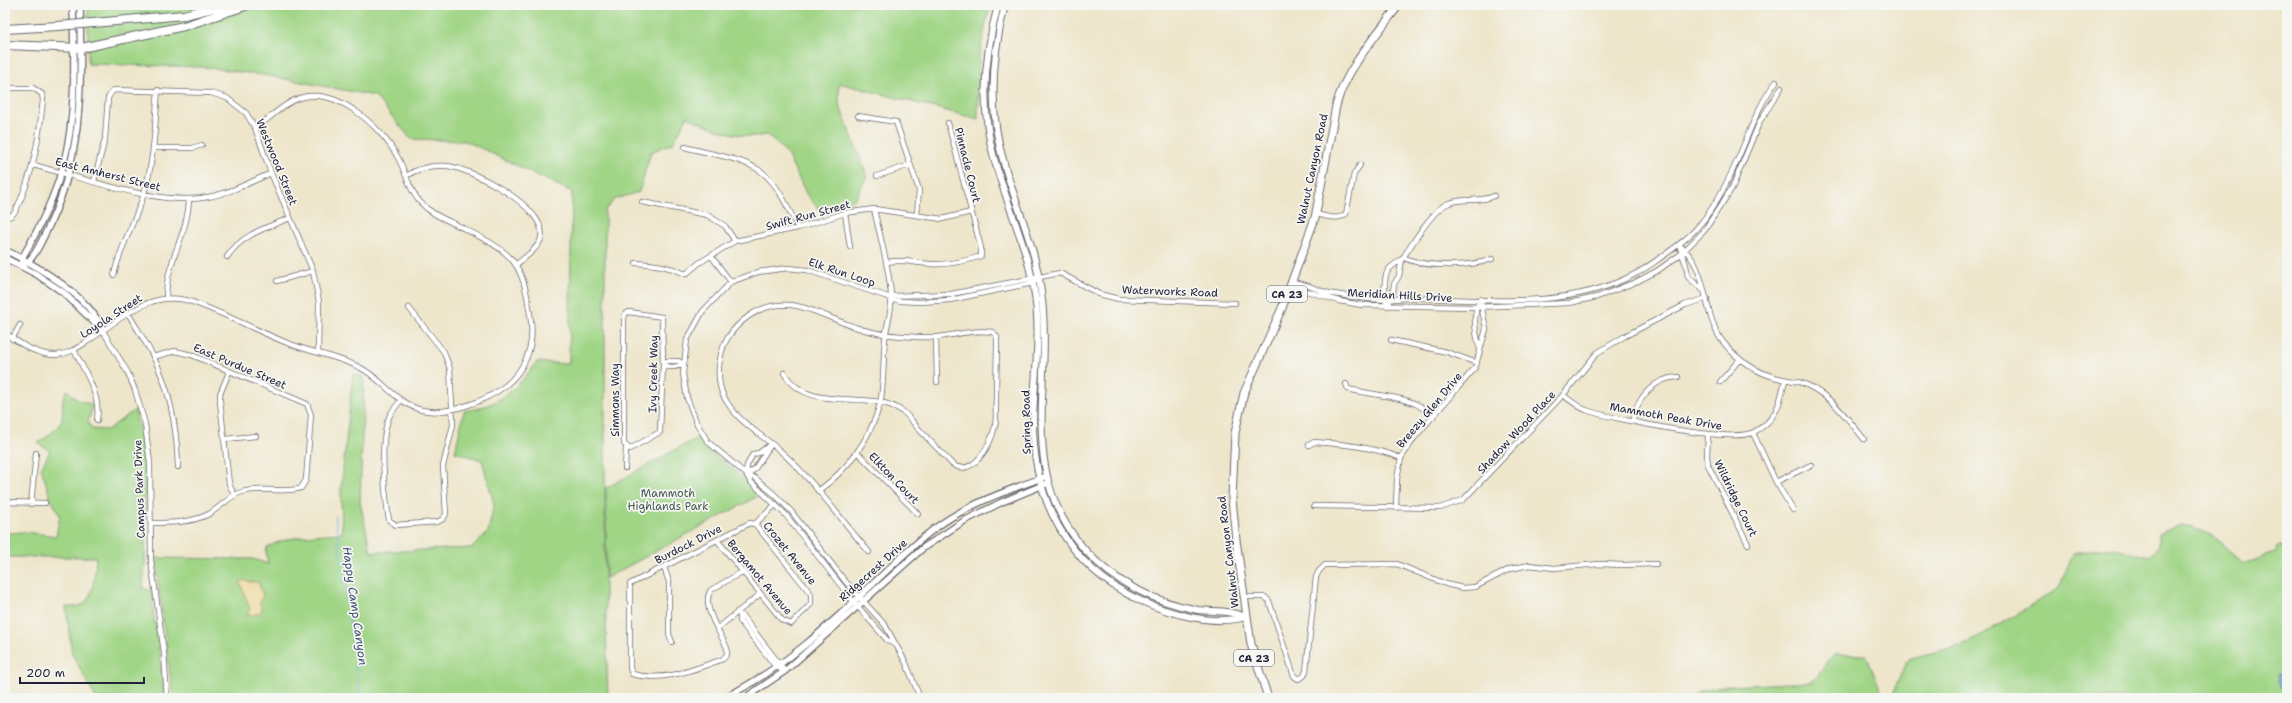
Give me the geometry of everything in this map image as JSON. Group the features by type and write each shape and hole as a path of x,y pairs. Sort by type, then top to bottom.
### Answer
{"highway":[{"path":"5,29 184,15 225,5"},
{"path":"5,46 77,48 184,26 248,5"}],"main road":[{"name":"Spring Road","path":"998,5 986,63 986,117 995,160 1032,280 1037,328 1034,436 1040,479 1052,514 1065,537 1086,564 1112,584 1149,604 1182,614 1217,619 1235,620 1246,616"},
{"name":"Spring Road","path":"1005,5 999,28 993,65 995,119 1004,165 1039,277 1044,327 1041,434 1048,483 1066,524 1085,549 1105,570 1128,585 1156,599 1188,608 1234,612 1246,616"},
{"name":"Walnut Canyon Road","path":"1268,698 1256,666 1246,616 1232,499 1236,421 1252,372 1268,341 1316,214 1336,106 1341,90 1351,71 1399,5"}],"street":[{"path":"22,266 28,262 48,228 68,174 78,134 80,112 73,5"},
{"path":"22,266 22,258 50,205 61,172 72,115 80,5"},
{"name":"Meridian Hills Drive","path":"1291,282 1301,282 1326,292 1340,295 1384,300 1550,297 1597,290 1635,274 1679,245 1701,223 1732,172 1748,130 1766,94 1776,82"},
{"path":"5,88 34,88 38,90 43,100 37,151 33,165 18,207 7,217"},
{"name":"Meridian Hills Drive","path":"1291,282 1300,289 1339,301 1387,306 1482,307 1569,303 1597,297 1636,282 1656,272 1681,254 1704,231 1738,176 1760,121 1781,88"},
{"name":"Westwood Street","path":"94,181 105,139 108,98 113,90 158,90 220,95 234,102 246,113 255,128 271,173 313,271 319,302 318,353"},
{"path":"114,275 116,263 130,234 144,193 154,148 158,90"},
{"path":"255,128 288,103 301,97 332,97 358,113 395,152 415,197 430,211 499,248 517,264 522,274 528,304 531,336 528,355 519,371 502,388 486,397 452,410"},
{"path":"858,116 896,122 919,190 917,214"},
{"name":"Pinnacle Court","path":"887,262 899,260 931,264 950,263 981,256 982,248 948,123"},
{"path":"154,148 192,148 202,145"},
{"path":"685,147 746,164 760,171 772,183 798,228"},
{"name":"East Amherst Street","path":"33,165 144,193 189,199 214,196 271,173"},
{"path":"877,176 910,165"},
{"path":"1316,214 1334,218 1342,217 1346,214 1354,174 1360,165"},
{"path":"406,176 427,167 456,168 516,198 526,205 541,226 541,238 538,244 517,264"},
{"path":"1732,172 1738,176"},
{"path":"1403,258 1399,276 1394,284 1392,299 1387,306 1384,300 1388,270 1403,258 1433,216 1448,203 1466,200 1486,200 1494,196"},
{"path":"166,298 168,271 186,223 189,199"},
{"path":"642,202 707,215 725,226 735,242"},
{"path":"818,491 829,484 858,453 868,434 880,403 886,333 892,296 887,262 874,208"},
{"name":"Swift Run Street","path":"636,263 667,267 686,274 711,256 735,242 798,228 845,213 874,208 942,219 971,212"},
{"path":"845,213 850,247"},
{"path":"227,257 233,248 243,238 290,218"},
{"path":"1679,245 1685,249 1700,272 1703,290 1707,298 1713,325 1723,343 1740,359 1759,373 1806,384 1828,397 1864,439"},
{"path":"1679,245 1686,265 1688,277 1703,290"},
{"name":"Campus Park Drive","path":"5,250 22,258 72,293 90,311 101,324 103,331 128,373 141,407 150,457 151,560 164,653 167,698"},
{"path":"711,256 731,282"},
{"name":"Campus Park Drive","path":"5,258 22,266 64,293 103,331"},
{"path":"1403,258 1417,263 1427,264 1470,264 1492,259"},
{"name":"Elk Run Loop","path":"920,698 906,663 894,644 885,625 845,581 791,511 770,490 755,478 746,474 708,442 697,424 687,398 683,374 687,340 703,311 731,282 758,272 788,268 807,270 867,291 892,296 952,294 1032,280 1039,277"},
{"path":"1388,270 1397,270 1399,276"},
{"path":"277,281 313,271"},
{"name":"Waterworks Road","path":"1039,277 1060,273 1099,294 1119,298 1235,302"},
{"path":"1693,282 1701,278"},
{"name":"Loyola Street","path":"5,333 27,348 48,354 66,353 74,350 144,303 166,298 181,299 197,303 275,338 360,367 371,374 401,400 423,410 452,410"},
{"name":"Shadow Wood Place","path":"1314,506 1440,508 1463,500 1563,396 1597,353 1685,305 1707,298"},
{"name":"Breezy Glen Drive","path":"1396,508 1397,479 1401,458 1433,417 1473,372 1477,363 1486,329 1480,299"},
{"name":"Breezy Glen Drive","path":"1480,299 1476,307 1476,334 1480,349"},
{"path":"784,373 789,382 813,395 830,400 880,403 902,410 958,468 974,464 982,453 995,426 997,337 992,332 984,331 936,337 886,333 856,328 799,306 776,304 756,312 735,326 726,341 720,356 719,378 723,395 745,424 788,457 868,552"},
{"path":"401,400 390,416 388,424 384,485 389,520 396,525 437,522 443,520 446,514 443,466 452,434 450,368 441,348 409,308"},
{"name":"Ivy Creek Way","path":"625,314 629,312 662,317 663,364 660,432"},
{"path":"128,313 153,357 172,411 178,467"},
{"name":"Simmons Way","path":"625,314 624,444 626,448 634,447 660,432"},
{"path":"12,339 20,325"},
{"path":"1476,334 1481,336 1485,334"},
{"path":"936,337 937,382"},
{"path":"1391,340 1448,352 1477,363"},
{"path":"74,350 91,384 98,409 96,420"},
{"name":"East Purdue Street","path":"153,357 166,352 182,352 307,404 311,415 306,480 301,488 263,488 234,495"},
{"path":"1720,382 1740,359"},
{"path":"663,364 667,361 672,361 684,364"},
{"path":"151,523 171,523 199,518 210,513 234,495 229,484 220,402 220,394 229,372"},
{"path":"1633,420 1635,406 1643,394 1654,386 1678,377"},
{"name":"Mammoth Peak Drive","path":"1563,396 1585,410 1708,435 1729,437 1752,433 1769,420 1778,409 1785,380"},
{"path":"1346,384 1348,389 1365,394 1405,400 1418,405 1433,417"},
{"path":"1752,433 1776,482 1793,510"},
{"name":"Wildridge Court","path":"1708,435 1708,465 1748,544"},
{"path":"225,439 256,436"},
{"path":"1309,445 1319,442 1380,450 1401,458"},
{"path":"746,474 747,465 753,454 759,453 771,444"},
{"path":"746,474 754,470 771,444"},
{"path":"625,468 626,448"},
{"path":"30,504 36,453"},
{"name":"Elkton Court","path":"858,453 918,514"},
{"path":"1776,482 1811,465"},
{"name":"Elk Run Loop","path":"746,474 750,481 776,504 853,602 887,640 894,644"},
{"name":"Ridgecrest Drive","path":"724,698 778,666 819,633 896,561 935,528 976,504 1047,476"},
{"name":"Ridgecrest Drive","path":"745,698 785,671 923,548 964,521 1002,502 1048,483"},
{"path":"5,502 30,504 45,503"},
{"path":"755,524 776,504"},
{"name":"Burdock Drive","path":"718,628 728,652 723,659 686,673 658,677 638,676 632,674 630,668 630,584 750,523 755,524"},
{"name":"Crozet Avenue","path":"755,524 811,594 811,604 791,624"},
{"name":"Bergamot Avenue","path":"717,540 782,620 791,624"},
{"path":"1244,597 1265,597 1269,601 1294,676 1298,679 1304,676 1306,671 1316,577 1319,571 1325,566 1397,564 1446,584 1462,588 1475,586 1510,569 1529,565 1554,568 1600,564 1622,566 1656,564"},
{"path":"664,567 669,582 669,634 672,642"},
{"path":"742,572 711,590 708,594 709,608 718,628 738,614 760,594"},
{"path":"738,614 743,617 778,666 785,671"}],"green space":[{"path":"88,5 990,5 979,57 978,119 839,83 839,104 867,176 855,199 823,214 807,195 786,152 767,135 746,136 726,132 687,117 673,143 651,152 639,192 615,199 605,210 605,586 608,698 173,698 155,558 253,559 268,564 266,552 267,547 276,543 304,536 342,533 341,489 353,374 364,377 360,502 371,552 472,548 488,532 494,504 482,460 455,452 464,411 477,409 488,405 506,395 521,381 537,362 569,364 572,192 466,141 411,139 375,96 264,75 203,67 88,64"},
{"path":"67,390 78,400 93,405 88,422 92,429 107,430 135,410 145,456 145,564 143,588 152,591 153,594 153,613 160,656 164,698 96,698 72,654 66,607 79,606 88,598 93,584 96,557 5,557 5,533 25,532 56,536 60,516 51,499 41,468 50,451 38,443 52,432 61,422 63,414 63,401"},
{"name":"Mammoth Highlands Park","path":"699,437 714,454 762,494 606,578 606,488"},
{"path":"2181,525 2192,527 2216,538 2243,564 2277,552 2276,548 2282,545 2284,550 2287,548 2287,698 1692,698 1699,691 1729,686 1812,682 1834,654 1866,655 1882,693 1893,694 1907,659 1967,644 2059,588 2073,553 2112,547 2150,557 2158,546 2158,534"}],"sand":[{"path":"244,580 249,582 258,582 263,595 260,604 262,609 261,613 247,616 250,609 240,583"}],"water":[{"path":"2287,673 2287,695 2280,688 2277,680 2278,674"}],"waterway":[{"name":"Happy Camp Canyon","path":"335,516 360,698"}]}
